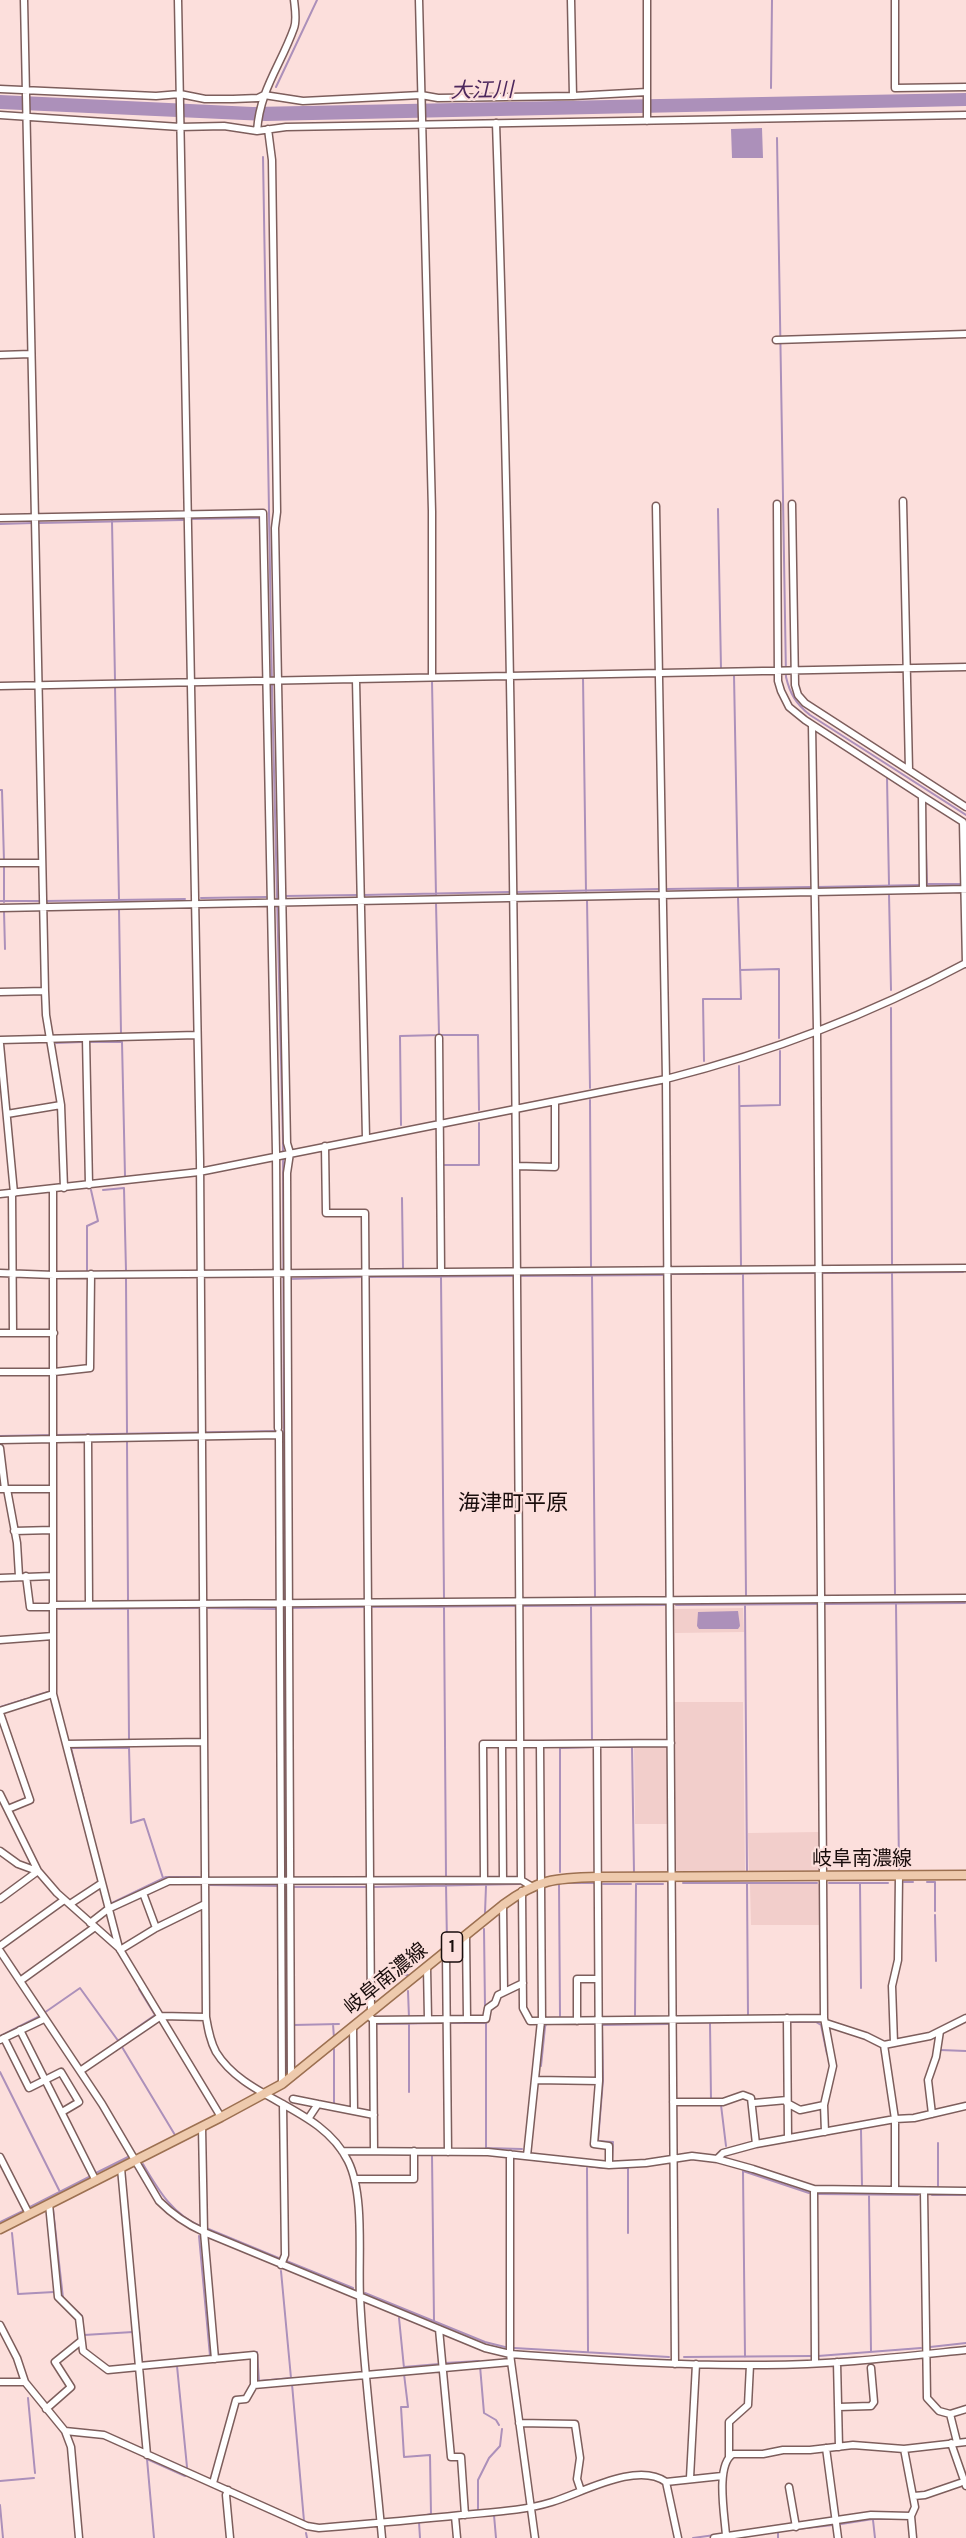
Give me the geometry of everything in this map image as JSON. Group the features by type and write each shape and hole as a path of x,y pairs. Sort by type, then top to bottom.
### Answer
{"main road":[{"name":"岐阜南濃線","path":"0,2229 282,2084 352,2028 371,2016 503,1905 531,1886 564,1878 598,1877 966,1875"}],"street":[{"path":"24,0 45,991 50,1039 62,1105 64,1188"},
{"path":"178,0 200,1172 206,2017 210,2037 216,2051 227,2065 266,2094 325,2131 342,2151 355,2179 360,2297 382,2538"},
{"path":"257,129 264,95 294,28 294,0"},
{"path":"419,0 432,511 432,677"},
{"path":"571,0 573,96"},
{"path":"647,0 647,120"},
{"path":"895,0 895,88 966,87"},
{"path":"0,89 205,99 258,98 264,95 303,101 647,93"},
{"path":"0,115 257,129 664,119 966,115"},
{"path":"496,123 505,415 517,1166 521,1880"},
{"path":"268,129 272,160 277,680 288,1154 284,1602 286,1882 291,2077"},
{"path":"776,340 966,334"},
{"path":"0,355 32,354"},
{"path":"903,501 909,770"},
{"path":"0,1194 200,1172 666,1079 732,1061 817,1030 966,964 964,823 812,725 795,713 784,699 779,670 777,504"},
{"path":"792,504 792,670 798,695 805,703 966,807"},
{"path":"656,506 668,1270 675,2364"},
{"path":"0,518 263,513 277,1156 278,1432 284,1602"},
{"path":"0,686 966,666"},
{"path":"356,680 366,1138"},
{"path":"812,725 817,1030 825,2020 833,2066 824,2105 825,2132"},
{"path":"922,796 923,890"},
{"path":"0,863 42,862"},
{"path":"0,908 965,889"},
{"path":"0,992 45,991"},
{"path":"14,1333 13,1193 0,1042 197,1035"},
{"path":"86,1038 88,1185"},
{"path":"440,1038 441,1271"},
{"path":"517,1166 555,1167 555,1102"},
{"path":"5,1115 62,1105"},
{"path":"325,1146 326,1213 365,1213 374,2151"},
{"path":"53,1189 54,1372 51,1489 53,1694 119,1949"},
{"path":"0,1273 54,1275 278,1272 288,1276 441,1271 966,1268"},
{"path":"0,1372 54,1372 90,1368 91,1274"},
{"path":"0,1333 54,1333"},
{"path":"0,1440 53,1435 88,1438 278,1432"},
{"path":"88,1438 88,1604"},
{"path":"0,1448 4,1489 30,1607 88,1604 284,1602 966,1598"},
{"path":"4,1489 51,1489"},
{"path":"14,1531 52,1530"},
{"path":"0,1578 52,1576"},
{"path":"0,1640 52,1636"},
{"path":"5,1808 30,1800 0,1712 53,1694"},
{"path":"66,1744 203,1742"},
{"path":"484,1880 483,1744 671,1743"},
{"path":"502,1744 502,1880"},
{"path":"527,2156 541,2021 540,1744"},
{"path":"597,1744 599,2081 594,2144 609,2146 609,2165"},
{"path":"0,1794 38,1871 67,1902 119,1949 221,2117"},
{"path":"0,1851 18,1864 38,1871"},
{"path":"0,1899 38,1871"},
{"path":"894,2043 892,1986 898,1960 899,1876"},
{"path":"20,1981 93,1925 108,1909 169,1881 521,1880 531,1886"},
{"path":"282,2084 286,1882"},
{"path":"102,1883 67,1902 0,1948 44,2019 80,2071 159,2201 184,2223 485,2348 510,2354 675,2364 750,2365 837,2362 966,2350"},
{"path":"522,1891 523,2008 530,2021 787,2018 825,2020 884,2045 930,2036 966,2018"},
{"path":"143,1893 156,1928"},
{"path":"119,1949 205,1904"},
{"path":"503,1905 504,1991"},
{"path":"465,1936 467,2019"},
{"path":"446,1952 447,2152"},
{"path":"427,1967 428,2019"},
{"path":"577,2021 577,1979 598,1979"},
{"path":"371,2016 486,2019 488,2008 495,2003 498,1995 523,1983"},
{"path":"80,2071 161,2016 206,2017"},
{"path":"787,2018 788,2138"},
{"path":"44,2019 2,2039 29,2088 61,2072 79,2102 62,2112"},
{"path":"352,2028 354,2111"},
{"path":"20,2030 96,2181"},
{"path":"932,2114 928,2080 936,2058 939,2031"},
{"path":"884,2045 895,2119 895,2190"},
{"path":"535,2080 599,2081"},
{"path":"673,2102 723,2102 743,2095 751,2098 754,2103 756,2144"},
{"path":"293,2099 374,2115"},
{"path":"754,2103 788,2102 800,2110 824,2105"},
{"path":"281,2265 285,2255 283,2104"},
{"path":"308,2119 318,2104"},
{"path":"717,2159 723,2153 756,2144 932,2114 966,2106"},
{"path":"202,2127 204,2232 214,2359"},
{"path":"342,2151 510,2154 609,2165 646,2163 692,2156 717,2159 814,2189 966,2191"},
{"path":"355,2179 414,2179 414,2151"},
{"path":"510,2154 510,2354 535,2538"},
{"path":"0,2157 29,2214"},
{"path":"121,2168 147,2455"},
{"path":"814,2189 815,2363"},
{"path":"924,2191 927,2398 939,2411 950,2414 966,2409"},
{"path":"49,2204 58,2297 78,2318 83,2350 108,2370 254,2355 254,2385 246,2399 236,2400 213,2483"},
{"path":"0,2325 17,2358 25,2382 65,2431 71,2447 79,2538"},
{"path":"439,2329 451,2457 461,2457 465,2515"},
{"path":"46,2409 70,2387 55,2362 81,2341"},
{"path":"254,2385 511,2362"},
{"path":"837,2362 839,2447"},
{"path":"690,2478 696,2364"},
{"path":"726,2536 722,2476 729,2457 729,2422 748,2405 750,2365"},
{"path":"839,2408 871,2406 874,2402 871,2368"},
{"path":"0,2382 25,2382"},
{"path":"914,2496 925,2496 963,2484 950,2414"},
{"path":"519,2423 575,2424 580,2458 577,2479 581,2491"},
{"path":"65,2431 104,2435 307,2526 319,2528 532,2507 581,2491 597,2483 620,2478 648,2476 666,2482 722,2476"},
{"path":"729,2457 746,2452 763,2454 783,2450 863,2445 904,2449 966,2442"},
{"path":"826,2448 838,2538"},
{"path":"904,2449 914,2496 915,2507 911,2516 913,2538"},
{"path":"666,2482 678,2538"},
{"path":"789,2487 796,2527"},
{"path":"228,2490 226,2495 230,2538"},
{"path":"714,2538 871,2515 911,2516"},
{"path":"455,2516 458,2538"}],"shaded area":[{"path":"966,93 966,106 266,121 0,109 0,95 253,107"},
{"path":"762,128 763,158 732,158 731,129"},
{"path":"743,1608 744,1632 675,1633 674,1609"},
{"path":"738,1611 740,1626 738,1629 699,1629 697,1626 698,1612"},
{"path":"675,1702 743,1702 745,1873 676,1872"},
{"path":"634,1746 668,1747 669,1824 635,1824"},
{"path":"820,1832 820,1873 749,1873 748,1833"},
{"path":"750,1884 819,1884 820,1925 751,1925"}],"waterway":[{"path":"276,87 317,0"},
{"path":"771,88 772,0"},
{"path":"777,138 786,677 797,703 810,715 966,815"},
{"path":"263,157 272,689 283,1141 286,2066"},
{"path":"718,509 721,669"},
{"path":"192,519 259,518"},
{"path":"39,523 183,520"},
{"path":"112,521 115,680"},
{"path":"0,524 33,523"},
{"path":"734,675 738,888"},
{"path":"583,677 586,893"},
{"path":"432,681 436,896"},
{"path":"115,686 119,900"},
{"path":"887,777 889,885"},
{"path":"0,790 2,790 4,861"},
{"path":"925,813 927,884"},
{"path":"4,865 4,902"},
{"path":"927,884 960,884"},
{"path":"817,887 920,885"},
{"path":"666,889 811,887"},
{"path":"515,892 659,889"},
{"path":"363,895 509,892"},
{"path":"889,894 891,990"},
{"path":"285,896 358,895"},
{"path":"201,898 266,897"},
{"path":"704,1061 703,999 741,999 738,897"},
{"path":"46,901 185,899"},
{"path":"587,899 590,1088"},
{"path":"0,901 40,901"},
{"path":"401,1125 400,1036 439,1035 436,903"},
{"path":"119,909 121,1034"},
{"path":"4,911 5,949"},
{"path":"740,970 779,969 779,1038"},
{"path":"891,1008 892,1265"},
{"path":"439,1035 478,1035 479,1110"},
{"path":"12,1043 46,1042"},
{"path":"56,1043 82,1042"},
{"path":"90,1042 122,1042 125,1176"},
{"path":"741,1106 780,1105 780,1051"},
{"path":"739,1066 741,1266"},
{"path":"590,1100 591,1267"},
{"path":"444,1268 443,1165 479,1165 479,1123"},
{"path":"103,1190 124,1188 126,1271"},
{"path":"87,1271 87,1226 98,1221 91,1190"},
{"path":"402,1198 403,1268"},
{"path":"892,1271 895,1596"},
{"path":"821,1273 963,1272"},
{"path":"670,1274 816,1273"},
{"path":"743,1274 746,1596"},
{"path":"592,1275 595,1597"},
{"path":"520,1276 665,1275"},
{"path":"441,1276 444,1599"},
{"path":"368,1277 515,1276"},
{"path":"288,1279 363,1277"},
{"path":"65,1278 87,1278"},
{"path":"93,1278 126,1278 127,1433"},
{"path":"0,1436 278,1431"},
{"path":"127,1441 128,1600"},
{"path":"896,1603 899,1869"},
{"path":"824,1604 965,1603"},
{"path":"676,1605 818,1604"},
{"path":"522,1606 666,1605"},
{"path":"745,1605 747,1872"},
{"path":"371,1607 517,1606"},
{"path":"591,1606 592,1741"},
{"path":"292,1608 366,1607"},
{"path":"444,1607 446,1878"},
{"path":"128,1608 129,1740"},
{"path":"59,1609 198,1608"},
{"path":"207,1608 276,1609"},
{"path":"31,1697 48,1692"},
{"path":"0,1707 26,1699"},
{"path":"129,1747 131,1823 144,1819 163,1878"},
{"path":"560,1872 560,1748 592,1747"},
{"path":"600,1747 632,1747 634,1873"},
{"path":"91,1828 71,1748 129,1748"},
{"path":"112,1903 166,1877 199,1877"},
{"path":"904,1882 913,1882"},
{"path":"927,1882 935,1882 935,1911"},
{"path":"446,1883 447,1944"},
{"path":"558,1883 594,1883"},
{"path":"559,1883 560,2016"},
{"path":"683,1883 817,1883"},
{"path":"829,1883 888,1883"},
{"path":"860,1883 861,1988"},
{"path":"373,1887 519,1884"},
{"path":"603,1884 631,1884"},
{"path":"635,2015 636,1884 663,1884"},
{"path":"747,1884 748,2016"},
{"path":"210,1885 277,1886"},
{"path":"485,1913 486,1886"},
{"path":"293,1887 368,1887"},
{"path":"935,1915 936,1961"},
{"path":"484,1929 485,2008"},
{"path":"374,1975 408,1975"},
{"path":"44,2013 80,1988 119,2042"},
{"path":"118,2041 155,2015 139,1989"},
{"path":"408,1991 409,2018"},
{"path":"0,2036 38,2017"},
{"path":"679,2023 726,2022"},
{"path":"736,2022 783,2022"},
{"path":"791,2022 816,2022 821,2025 827,2054"},
{"path":"409,2023 409,2092"},
{"path":"375,2024 443,2023"},
{"path":"450,2023 486,2023 486,2148 522,2149"},
{"path":"541,2066 546,2024 560,2023"},
{"path":"710,2023 711,2100"},
{"path":"333,2024 334,2038"},
{"path":"293,2025 339,2024"},
{"path":"560,2024 595,2024"},
{"path":"612,2159 613,2142 598,2141 603,2080 602,2025 668,2024"},
{"path":"122,2047 175,2135"},
{"path":"334,2049 334,2105"},
{"path":"940,2050 966,2051"},
{"path":"0,2072 60,2192"},
{"path":"711,2105 721,2105 726,2146"},
{"path":"861,2130 862,2186"},
{"path":"938,2143 938,2186"},
{"path":"432,2155 434,2321"},
{"path":"96,2173 128,2157"},
{"path":"518,2158 603,2168"},
{"path":"143,2164 167,2201 182,2215 202,2227"},
{"path":"587,2168 588,2352"},
{"path":"610,2168 628,2168 628,2233"},
{"path":"745,2357 743,2171 809,2193"},
{"path":"30,2207 89,2177"},
{"path":"818,2194 918,2195"},
{"path":"869,2195 871,2352"},
{"path":"932,2195 966,2195"},
{"path":"53,2209 63,2298"},
{"path":"0,2222 23,2211"},
{"path":"206,2228 281,2259"},
{"path":"12,2233 18,2294 54,2292"},
{"path":"199,2236 210,2356"},
{"path":"284,2260 353,2288"},
{"path":"255,2352 257,2352 259,2381 291,2378 281,2271"},
{"path":"365,2293 485,2342 505,2347"},
{"path":"69,2304 82,2316 84,2335 133,2332"},
{"path":"399,2318 404,2368"},
{"path":"139,2331 142,2363"},
{"path":"930,2347 966,2343"},
{"path":"514,2348 669,2357"},
{"path":"818,2356 921,2348"},
{"path":"216,2355 240,2353"},
{"path":"684,2357 811,2356"},
{"path":"445,2363 479,2361"},
{"path":"404,2367 439,2364"},
{"path":"143,2368 177,2366 187,2467"},
{"path":"480,2366 484,2413 496,2420 499,2425"},
{"path":"404,2374 408,2407 401,2407 404,2457 430,2455 431,2514 418,2517"},
{"path":"292,2384 304,2521"},
{"path":"28,2398 35,2473"},
{"path":"478,2511 478,2480 489,2458 500,2446 502,2429"},
{"path":"154,2538 147,2459 185,2476"},
{"path":"0,2481 34,2478"},
{"path":"0,2505 3,2538"},
{"path":"494,2515 496,2538"},
{"path":"841,2524 873,2519 907,2519"},
{"path":"873,2520 875,2538"},
{"path":"419,2522 420,2538"},
{"path":"779,2531 833,2525"},
{"path":"778,2531 778,2538"},
{"path":"306,2533 307,2538"},
{"path":"693,2538 722,2534"}],"district":[{"name":"海津町平原","path":"513,1504"}],"water label":[{"name":"大江川","path":"482,91"}]}
